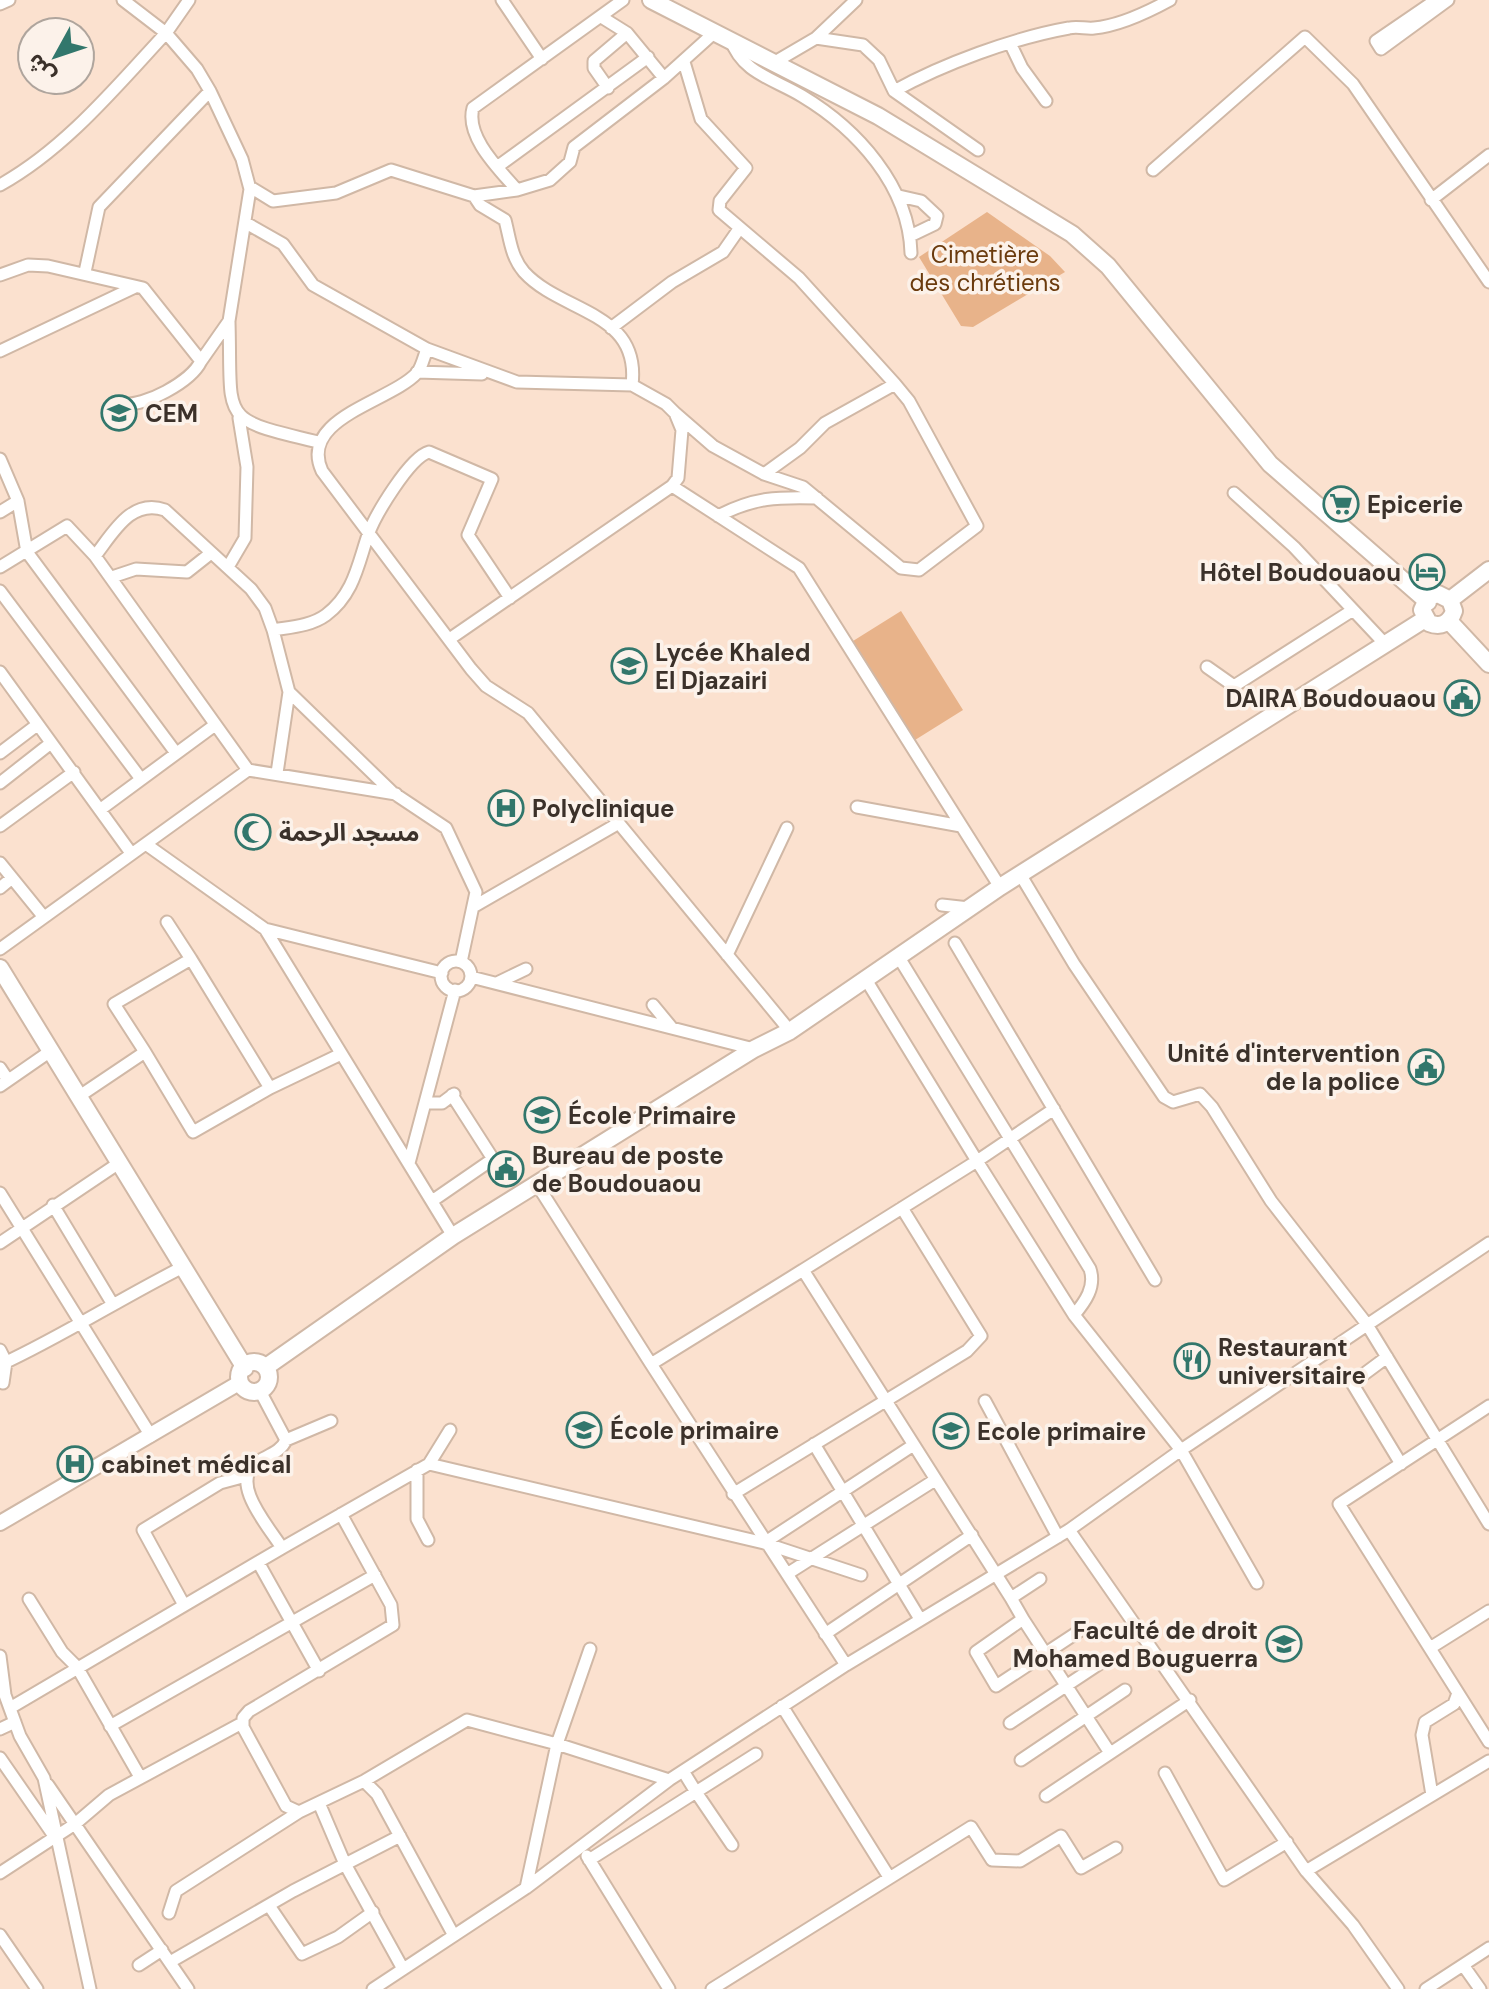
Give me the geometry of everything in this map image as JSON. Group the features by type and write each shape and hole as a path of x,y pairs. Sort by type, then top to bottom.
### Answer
{"main road":[{"path":"266,1367 453,1236 754,1049 790,1031 1020,874 1386,645 1427,611 1428,597 1438,594 1450,600 1454,611 1449,621 1434,625 1427,611 1270,464 1108,266 1072,234 878,116 651,0"},
{"path":"1450,600 1489,570"},
{"path":"1449,621 1489,664"},
{"path":"0,968 81,1095 183,1267 242,1376 246,1390 260,1391 269,1380 266,1367"},
{"path":"242,1376 251,1361 266,1367"}],"street":[{"path":"0,4 9,0"},
{"path":"123,0 166,33 197,69 242,159 250,187 229,321 231,402 239,418 247,467 245,538 228,567"},
{"path":"0,185 41,156 98,107 166,33 189,0"},
{"path":"502,0 542,59"},
{"path":"517,190 497,167 473,125 473,108 603,18 623,0"},
{"path":"775,62 816,38 856,0"},
{"path":"894,91 925,74 1011,45 1071,27 1096,28 1150,11 1170,0"},
{"path":"1436,0 1376,41 1381,49 1448,0"},
{"path":"603,18 627,33 664,78"},
{"path":"250,187 273,201 336,193 391,170 474,196 517,190 557,175 570,162 574,147 684,62 715,32"},
{"path":"608,88 594,68 594,61 627,33"},
{"path":"1153,170 1305,37 1353,84 1489,282"},
{"path":"816,38 863,45 879,60 894,91 978,150"},
{"path":"731,39 736,55 745,65 806,98 850,135 888,176 899,196 910,236 911,253"},
{"path":"1011,45 1022,68 1046,101"},
{"path":"497,167 648,57"},
{"path":"246,223 283,244 313,285 427,349 517,382 632,385 675,413 713,446 764,474 803,487 901,568 919,570 977,526 909,401 799,278 739,229 717,206 746,173 742,162 701,119 684,62"},
{"path":"85,272 99,207 210,91"},
{"path":"1431,200 1489,155"},
{"path":"474,196 480,205 505,220 511,250 526,274 611,328 629,351 634,369 632,385"},
{"path":"899,196 921,201 937,216 935,224 910,236"},
{"path":"611,328 672,282 723,252 739,229"},
{"path":"0,275 28,265 85,272 135,287 149,293 201,361"},
{"path":"0,351 135,287"},
{"path":"122,404 134,406 197,370 229,321"},
{"path":"417,372 427,349"},
{"path":"491,374 417,372 336,423 318,442 316,457 322,471 486,686 528,713 790,1031"},
{"path":"764,474 800,448 825,423 895,384"},
{"path":"675,413 682,430 677,485"},
{"path":"239,418 258,427 318,442"},
{"path":"273,630 309,624 326,615 357,576 369,533 413,460 429,452 492,479 468,535 510,598"},
{"path":"0,459 18,501 27,552 176,753"},
{"path":"677,485 718,516 799,568 1000,887"},
{"path":"451,638 677,485"},
{"path":"1234,493 1294,547 1386,645"},
{"path":"718,516 747,501 776,497 817,498"},
{"path":"0,512 18,501"},
{"path":"95,556 123,519 137,510 154,506 165,510 258,598 273,630 289,692 277,773"},
{"path":"0,567 67,526 112,577 248,770"},
{"path":"112,577 136,569 187,572 211,553"},
{"path":"0,591 141,779"},
{"path":"1207,667 1234,686 1353,610"},
{"path":"0,672 131,853"},
{"path":"289,692 396,794 446,828 476,892 461,962"},
{"path":"2,749 37,725"},
{"path":"101,809 215,725"},
{"path":"0,783 51,743"},
{"path":"0,949 248,770 396,794"},
{"path":"0,826 74,772"},
{"path":"857,807 961,826"},
{"path":"473,907 619,823"},
{"path":"727,955 787,828"},
{"path":"147,845 265,929 442,973"},
{"path":"0,863 43,916"},
{"path":"1020,874 1074,964 1164,1097 1173,1102 1200,1094 1212,1107 1271,1201 1366,1323 1489,1524"},
{"path":"0,888 12,878"},
{"path":"942,905 969,908"},
{"path":"167,922 270,1088"},
{"path":"265,929 339,1055 453,1236"},
{"path":"955,943 1155,1280"},
{"path":"898,956 1090,1269 1093,1279 1089,1292 1074,1315"},
{"path":"191,959 114,1004 193,1132 270,1088 339,1055"},
{"path":"451,962 461,962 469,968 471,977 467,985 455,990 443,982 442,973 451,962"},
{"path":"497,983 526,969"},
{"path":"471,977 754,1049"},
{"path":"865,978 1074,1315 1181,1450 1257,1583"},
{"path":"409,1163 455,990"},
{"path":"653,1005 672,1028"},
{"path":"0,1068 4,1083 52,1050"},
{"path":"81,1095 145,1052"},
{"path":"425,1103 442,1103 453,1094 493,1159 432,1201"},
{"path":"651,1364 977,1161 1054,1109"},
{"path":"0,1243 119,1163"},
{"path":"538,1186 764,1543 846,1665"},
{"path":"0,1193 151,1436"},
{"path":"53,1205 112,1303"},
{"path":"733,1494 967,1351 981,1336 902,1208"},
{"path":"373,1989 526,1888 669,1780 846,1665 1064,1534 1366,1323 1489,1243"},
{"path":"3,1383 1,1357 83,1324 112,1303 183,1267"},
{"path":"803,1270 912,1446 1110,1753"},
{"path":"1387,1357 1352,1383 1401,1464"},
{"path":"0,1523 151,1436 242,1376"},
{"path":"260,1391 286,1440"},
{"path":"985,1401 1064,1534 1190,1700 1306,1871 1353,1925 1398,1989"},
{"path":"1489,1406 1339,1504 1489,1742"},
{"path":"282,1548 247,1490 246,1476 254,1464 279,1449 286,1440 331,1421"},
{"path":"10,1708 423,1467 450,1430"},
{"path":"814,1444 839,1491 920,1619"},
{"path":"764,1543 912,1446"},
{"path":"423,1467 417,1519 428,1540"},
{"path":"423,1467 764,1543 861,1575"},
{"path":"184,1605 143,1530 220,1483 246,1476"},
{"path":"787,1574 935,1480"},
{"path":"0,1873 75,1824 109,1795 242,1723 249,1711 393,1625 391,1605 341,1514"},
{"path":"825,1634 972,1535"},
{"path":"258,1562 319,1671"},
{"path":"110,1726 375,1575"},
{"path":"1011,1598 1040,1579"},
{"path":"29,1599 62,1652 77,1667 140,1777"},
{"path":"1430,1648 1489,1611"},
{"path":"1023,1619 976,1652 996,1686 1084,1628"},
{"path":"526,1888 557,1744 590,1649"},
{"path":"0,1656 15,1722 44,1778 188,1989"},
{"path":"1010,1723 1105,1660"},
{"path":"1021,1760 1125,1690"},
{"path":"1432,1795 1422,1735 1425,1722 1454,1704 1458,1693"},
{"path":"1046,1796 1190,1700"},
{"path":"782,1706 889,1877"},
{"path":"169,1913 176,1891 299,1812 364,1781 467,1720 557,1744 669,1780"},
{"path":"0,1729 15,1722"},
{"path":"242,1723 286,1806 299,1812"},
{"path":"783,1734 795,1726"},
{"path":"589,1860 756,1754"},
{"path":"0,1758 55,1837"},
{"path":"1306,1871 1489,1761"},
{"path":"683,1771 732,1845"},
{"path":"1165,1773 1224,1880 1287,1842"},
{"path":"44,1778 90,1989"},
{"path":"364,1781 377,1794 453,1934"},
{"path":"319,1803 345,1864 403,1969"},
{"path":"712,1989 971,1827 992,1860 1020,1861 1061,1836 1081,1868 1116,1848"},
{"path":"170,1962 400,1836"},
{"path":"582,1844 669,1989"},
{"path":"270,1907 302,1954 338,1937 373,1912"},
{"path":"0,1935 37,1989"},
{"path":"1426,1989 1489,1948"},
{"path":"139,1965 162,1950"},
{"path":"1463,1965 1480,1989"}],"green space":[{"name":"Cimetière des chrétiens","path":"987,212 1050,256 1065,272 973,327 961,326 919,257"},
{"path":"901,611 963,710 915,740 853,641"}],"place":[{"name":"CEM","path":"119,413"},
{"name":"Epicerie","path":"1341,504"},
{"name":"Hôtel Boudouaou","path":"1427,572"},
{"name":"Lycée Khaled El Djazairi","path":"629,666"},
{"name":"DAIRA Boudouaou","path":"1462,698"},
{"name":"Polyclinique","path":"506,808"},
{"name":"مسجد الرحمة","path":"253,832"},
{"name":"Unité d'intervention de la police","path":"1426,1067"},
{"name":"École Primaire","path":"542,1115"},
{"name":"Bureau de poste de Boudouaou","path":"506,1169"},
{"name":"Restaurant universitaire","path":"1192,1361"},
{"name":"École primaire","path":"584,1430"},
{"name":"Ecole primaire","path":"951,1431"},
{"name":"cabinet médical","path":"75,1464"},
{"name":"Faculté de droit Mohamed Bouguerra","path":"1284,1644"}]}
